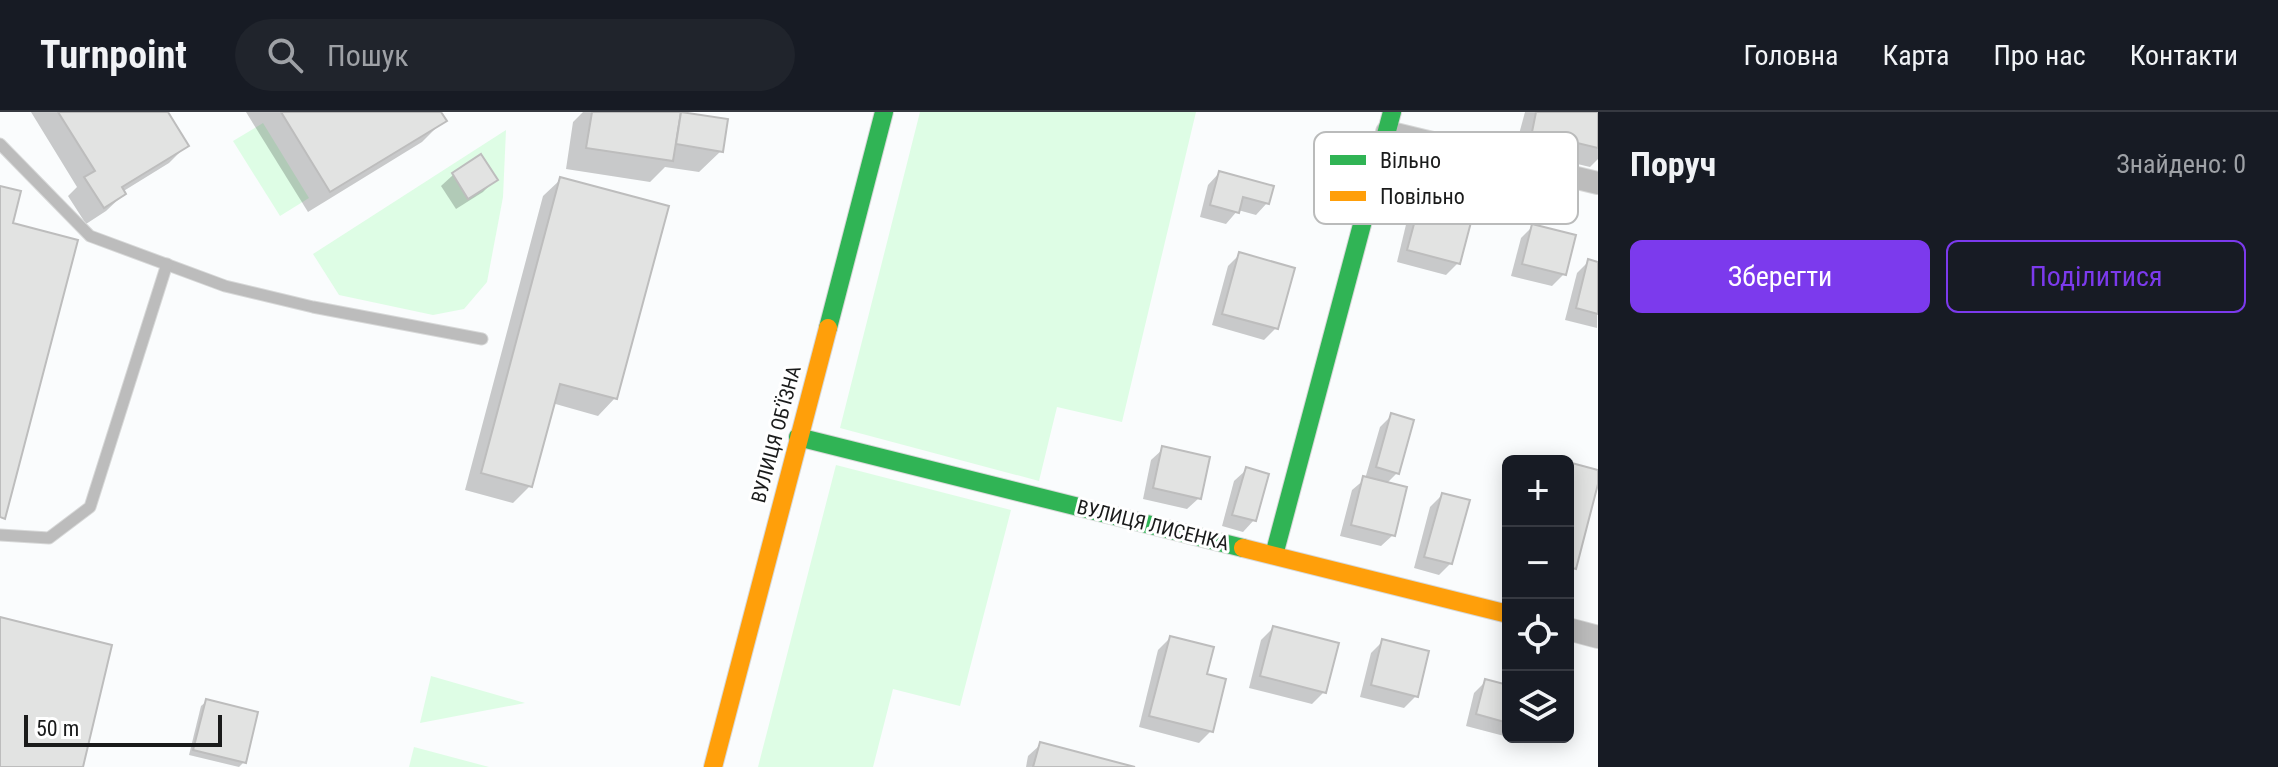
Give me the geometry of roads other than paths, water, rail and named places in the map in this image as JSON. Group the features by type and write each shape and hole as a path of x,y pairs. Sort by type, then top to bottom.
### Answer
{"main road":[{"name":"ВУЛИЦЯ ОБ’ЇЗНА","path":"713,767 884,112"},
{"path":"1274,555 1363,224"},
{"name":"ВУЛИЦЯ ЛИСЕНКА","path":"798,437 1502,612"}],"street":[{"path":"1390,122 1424,132"},
{"path":"1578,177 1598,183"},
{"path":"1574,631 1598,637"}],"lane":[{"path":"0,144 90,236 225,286 313,307 482,339"},
{"path":"0,535 49,538 90,507 167,264"}]}
